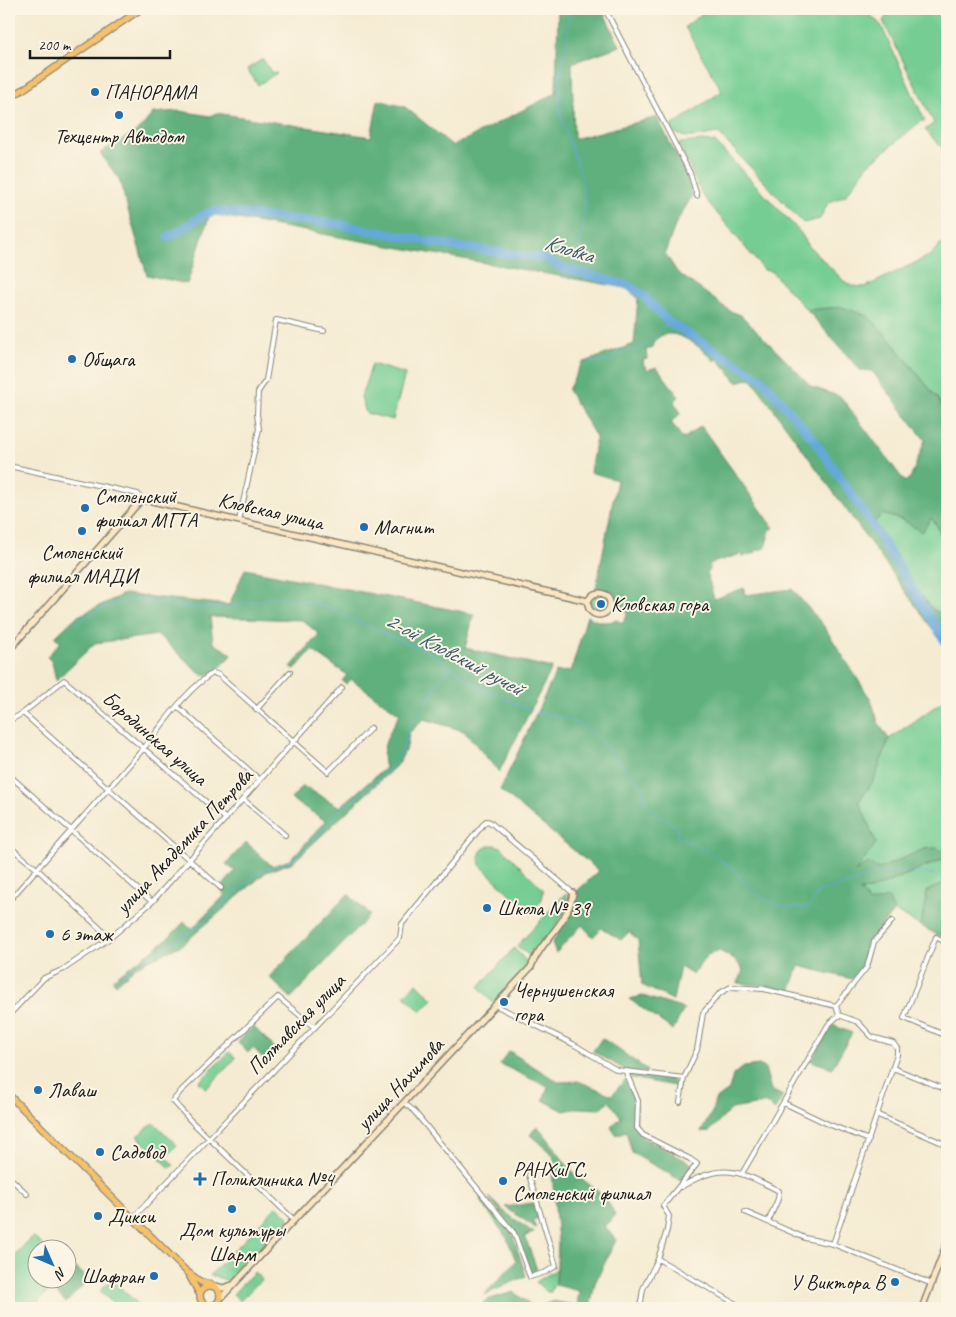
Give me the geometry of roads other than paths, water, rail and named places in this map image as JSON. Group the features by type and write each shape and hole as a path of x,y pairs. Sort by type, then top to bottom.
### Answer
{"main road":[{"path":"9,100 141,9"},
{"path":"9,1095 186,1271 201,1282 214,1286 220,1293 215,1304 204,1304 200,1298"},
{"path":"186,1271 197,1286 202,1308"},
{"path":"200,1298 204,1287 214,1286"}],"street":[{"path":"605,9 690,174 697,196"},
{"path":"239,520 259,429 256,414 258,392 266,380 276,320 324,331"},
{"path":"9,466 138,494 141,500 9,650"},
{"name":"Кловская улица","path":"141,500 239,520 588,601"},
{"path":"602,593 608,598 610,607 604,614 596,615 589,610 588,601 593,594 602,593"},
{"path":"256,710 290,672"},
{"path":"9,901 73,831 178,707 206,678 213,674 220,675 256,710 328,772 371,728"},
{"name":"Бородинская улица","path":"23,713 64,680 226,819"},
{"name":"улица Академика Петрова","path":"9,1015 44,978 64,969 110,938 152,902 342,687"},
{"path":"178,707 260,780"},
{"path":"9,721 23,713 221,888"},
{"path":"9,775 152,902"},
{"path":"244,799 285,835"},
{"name":"Полтавская улица","path":"132,1219 400,938 402,924 486,822 490,822 573,893"},
{"path":"9,846 37,869 110,938"},
{"name":"улица Нахимова","path":"215,1304 531,967 535,954 552,937 570,908 573,893"},
{"path":"836,1006 867,967 874,942 892,921"},
{"path":"947,943 936,937 904,1018 947,1036"},
{"path":"680,1102 684,1078 697,1050 703,1013 720,992 731,987 764,989 836,1006"},
{"path":"294,1220 173,1101 278,997 314,1027"},
{"path":"495,1005 626,1072 684,1078"},
{"path":"836,1006 838,1015"},
{"path":"833,1244 897,1055 897,1048 893,1043 872,1037 858,1022 838,1015"},
{"path":"742,1172 759,1141 766,1135 828,1025 838,1015"},
{"path":"893,1068 947,1090"},
{"path":"626,1072 638,1101 637,1128 643,1135 690,1158 696,1164 663,1206 669,1216 667,1230 658,1259 642,1289 640,1308"},
{"path":"404,1103 414,1110 514,1233 530,1277 546,1272 556,1266 530,1175"},
{"path":"784,1103 828,1124 869,1140"},
{"path":"878,1115 947,1146"},
{"path":"679,1188 721,1170 742,1172 779,1191 778,1199 768,1222"},
{"path":"9,1177 27,1194"},
{"path":"744,1212 805,1238 833,1244 932,1284"},
{"path":"922,1308 947,1243"},
{"path":"658,1259 743,1308"},
{"path":"214,1286 223,1288 233,1285"},
{"path":"215,1304 224,1308"}],"waterway":[{"path":"570,9 560,84 560,108 581,177 585,204 583,230 571,271"},
{"name":"Кловка","path":"168,237 202,215 215,211 338,224 458,247 544,258 563,268 627,285 642,294 667,321 762,379 814,440 868,518"},
{"path":"589,363 613,361 617,353 625,353 640,348 653,340 667,321"},
{"name":"Кловка","path":"871,523 947,644"},
{"name":"2-ой Кловский ручей","path":"76,624 108,605 142,599 192,608 226,608 274,597 292,598 319,604 428,652 484,690 531,711"},
{"path":"122,975 201,925 259,872 295,859 314,841 338,812 378,781 398,760 405,746 410,725 425,707 439,679 451,668"},
{"name":"2-ой Кловский ручей","path":"536,713 559,716 587,727 643,788 646,805 678,830 677,837 713,855 730,867 758,894 778,905 809,907 819,892 837,888 877,874 907,871 928,873 947,879"}],"place":[{"name":"ПАНОРАМА","path":"95,92"},
{"name":"Техцентр Автодом","path":"119,115"},
{"name":"Общага","path":"72,359"},
{"name":"Смоленский филиал МГТА","path":"85,508"},
{"name":"Магнит","path":"364,527"},
{"name":"Смоленский филиал МАДИ","path":"82,531"},
{"name":"Кловская гора","path":"601,604"},
{"name":"Школа № 39","path":"487,908"},
{"name":"6 этаж","path":"50,934"},
{"name":"Чернушенская гора","path":"504,1002"},
{"name":"Лаваш","path":"38,1090"},
{"name":"Садовод","path":"100,1152"},
{"name":"Поликлиника №4","path":"200,1179"},
{"name":"РАНХиГС, Смоленский филиал","path":"503,1181"},
{"name":"Дом культуры Шарм","path":"232,1209"},
{"name":"Дикси","path":"98,1216"},
{"name":"Шафран","path":"154,1276"},
{"name":"У Виктора В","path":"895,1282"}]}
